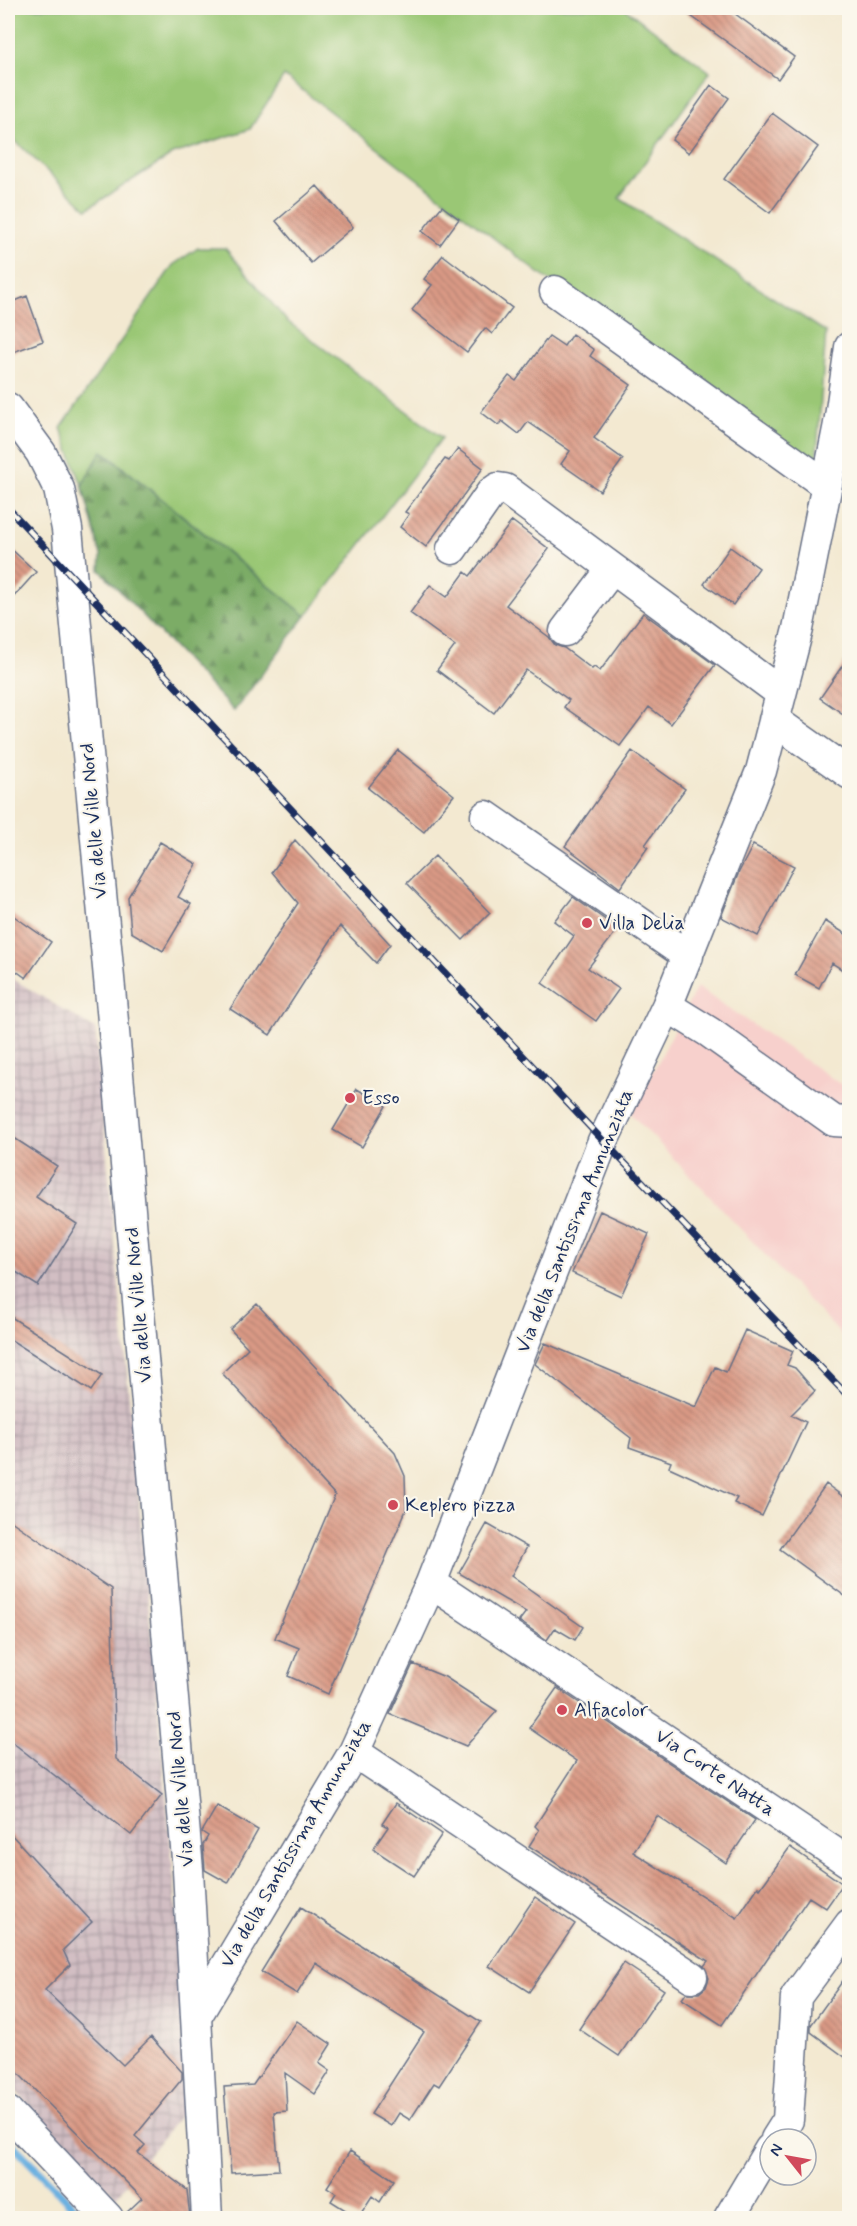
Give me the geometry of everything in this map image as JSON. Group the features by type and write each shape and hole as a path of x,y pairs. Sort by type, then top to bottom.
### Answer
{"street":[{"path":"555,291 826,485"},
{"name":"Via della Santissima Annunziata","path":"196,2017 354,1752 430,1583 603,1141 667,1006 761,771 798,629 826,485 844,426 849,347"},
{"name":"Via delle Ville Nord","path":"8,408 41,453 59,489 67,529 119,1084 188,1870 207,2218"},
{"path":"516,474 780,696 849,774"},
{"path":"452,549 491,493 498,488 505,489 780,696"},
{"path":"565,631 612,569"},
{"path":"486,816 688,956"},
{"path":"667,1006 709,1032 834,1121 849,1122"},
{"name":"Via Corte Natta","path":"430,1583 849,1863"},
{"path":"354,1752 692,1977"},
{"path":"784,2127 788,2120 796,1997 849,1924"},
{"path":"8,2112 108,2218"},
{"path":"729,2218 758,2169"}],"shaded area":[{"path":"8,976 95,1029 194,2097 116,2197 8,2083"},
{"path":"697,987 849,1090 849,1343 631,1114"}],"green space":[{"path":"8,8 624,8 710,72 619,198 826,332 816,465 544,277 284,76 250,129 173,154 87,209 8,134"},
{"path":"198,248 225,248 287,321 442,438 306,616 103,451 82,485 61,428 173,265"},
{"path":"102,451 306,616 234,711 100,570 101,555 82,485"}],"building":[{"path":"680,8 727,8 794,57 778,79"},
{"path":"711,85 729,98 689,153 672,140"},
{"path":"772,113 818,147 770,213 724,179"},
{"path":"317,186 353,227 311,263 276,221"},
{"path":"442,206 459,219 440,245 422,231"},
{"path":"443,255 512,308 492,334 485,328 467,352 412,310 432,285 424,279"},
{"path":"27,296 43,341 8,354 8,304"},
{"path":"572,334 594,350 590,356 631,385 594,438 623,459 600,491 561,464 570,451 528,422 519,434 502,421 498,425 481,412 509,376 516,381 549,336 564,346"},
{"path":"458,449 483,468 426,547 400,527 409,514 405,512 445,459 449,461"},
{"path":"512,521 549,549 506,605 549,637 555,645 564,648 592,669 594,667 600,671 643,613 715,665 671,724 649,707 620,746 564,707 569,700 526,670 494,713 437,670 455,646 410,613 430,585 447,597 465,572 470,576"},
{"path":"8,546 36,572 8,603"},
{"path":"730,547 759,568 733,605 704,584"},
{"path":"849,656 849,718 820,698"},
{"path":"398,750 454,795 424,832 368,788"},
{"path":"632,751 685,789 645,845 648,847 620,888 565,846"},
{"path":"295,840 390,944 376,963 340,926 270,1035 230,1009 298,903 272,872"},
{"path":"160,842 197,864 178,897 191,904 163,951 131,932 128,897"},
{"path":"753,845 794,866 758,936 721,917 739,872"},
{"path":"435,856 490,913 463,940 407,883"},
{"path":"573,897 618,929 588,968 619,989 596,1021 542,983 574,936 554,921"},
{"path":"8,912 51,942 26,978 8,965"},
{"path":"825,921 849,936 849,974 832,963 819,988 795,975"},
{"path":"357,1089 386,1106 362,1147 333,1130"},
{"path":"8,1134 57,1166 36,1197 77,1224 38,1286 8,1267"},
{"path":"600,1211 649,1234 621,1296 572,1273"},
{"path":"257,1304 395,1453 405,1476 406,1510 328,1694 288,1676 299,1648 275,1638 335,1495 222,1373 248,1348 230,1329"},
{"path":"8,1315 102,1375 91,1391 8,1338"},
{"path":"745,1330 793,1351 787,1365 795,1368 815,1391 791,1415 806,1422 762,1516 734,1503 737,1498 669,1467 671,1462 629,1447 631,1438 535,1364 545,1343 696,1407 715,1367 726,1372"},
{"path":"826,1484 849,1501 849,1599 780,1549"},
{"path":"8,1519 111,1589 116,1759 162,1795 131,1835 8,1739"},
{"path":"487,1524 527,1547 511,1576 583,1627 575,1640 555,1628 547,1640 519,1621 526,1612 459,1573"},
{"path":"413,1664 445,1677 497,1711 466,1746 390,1714"},
{"path":"557,1688 755,1820 726,1863 657,1816 633,1852 737,1918 790,1847 843,1884 826,1908 809,1897 722,2025 682,1999 686,1993 699,1993 706,1987 709,1978 704,1966 708,1961 529,1846 539,1830 535,1826 577,1761 529,1728"},
{"path":"396,1803 442,1834 414,1876 373,1849 388,1827 382,1824"},
{"path":"217,1806 258,1830 228,1883 205,1870 203,1845 208,1836 202,1832"},
{"path":"8,1831 92,1922 63,1950 70,1965 45,1990 123,2065 151,2037 182,2072 182,2079 135,2136 145,2145 138,2153 187,2190 190,2218 125,2218 125,2214 142,2198 8,2063"},
{"path":"535,1897 575,1924 529,1992 489,1966"},
{"path":"301,1907 481,2022 439,2086 434,2083 410,2120 399,2113 391,2126 371,2114 424,2032 316,1963 297,1994 261,1972"},
{"path":"624,1963 664,1990 619,2056 579,2029"},
{"path":"849,1972 849,2060 811,2032 811,2025"},
{"path":"297,2021 331,2044 319,2063 330,2071 315,2094 285,2073 287,2111 274,2112 279,2170 231,2173 224,2087 253,2085"},
{"path":"350,2151 394,2180 380,2202 372,2196 358,2218 331,2201 336,2193 327,2187"}],"waterway":[{"path":"8,2140 84,2218"}],"railway":[{"path":"8,508 591,1128 850,1398"}],"place":[{"name":"Villa Delia","path":"587,923"},
{"name":"Esso","path":"350,1098"},
{"name":"Keplero pizza","path":"393,1505"},
{"name":"Alfacolor","path":"562,1710"}]}
